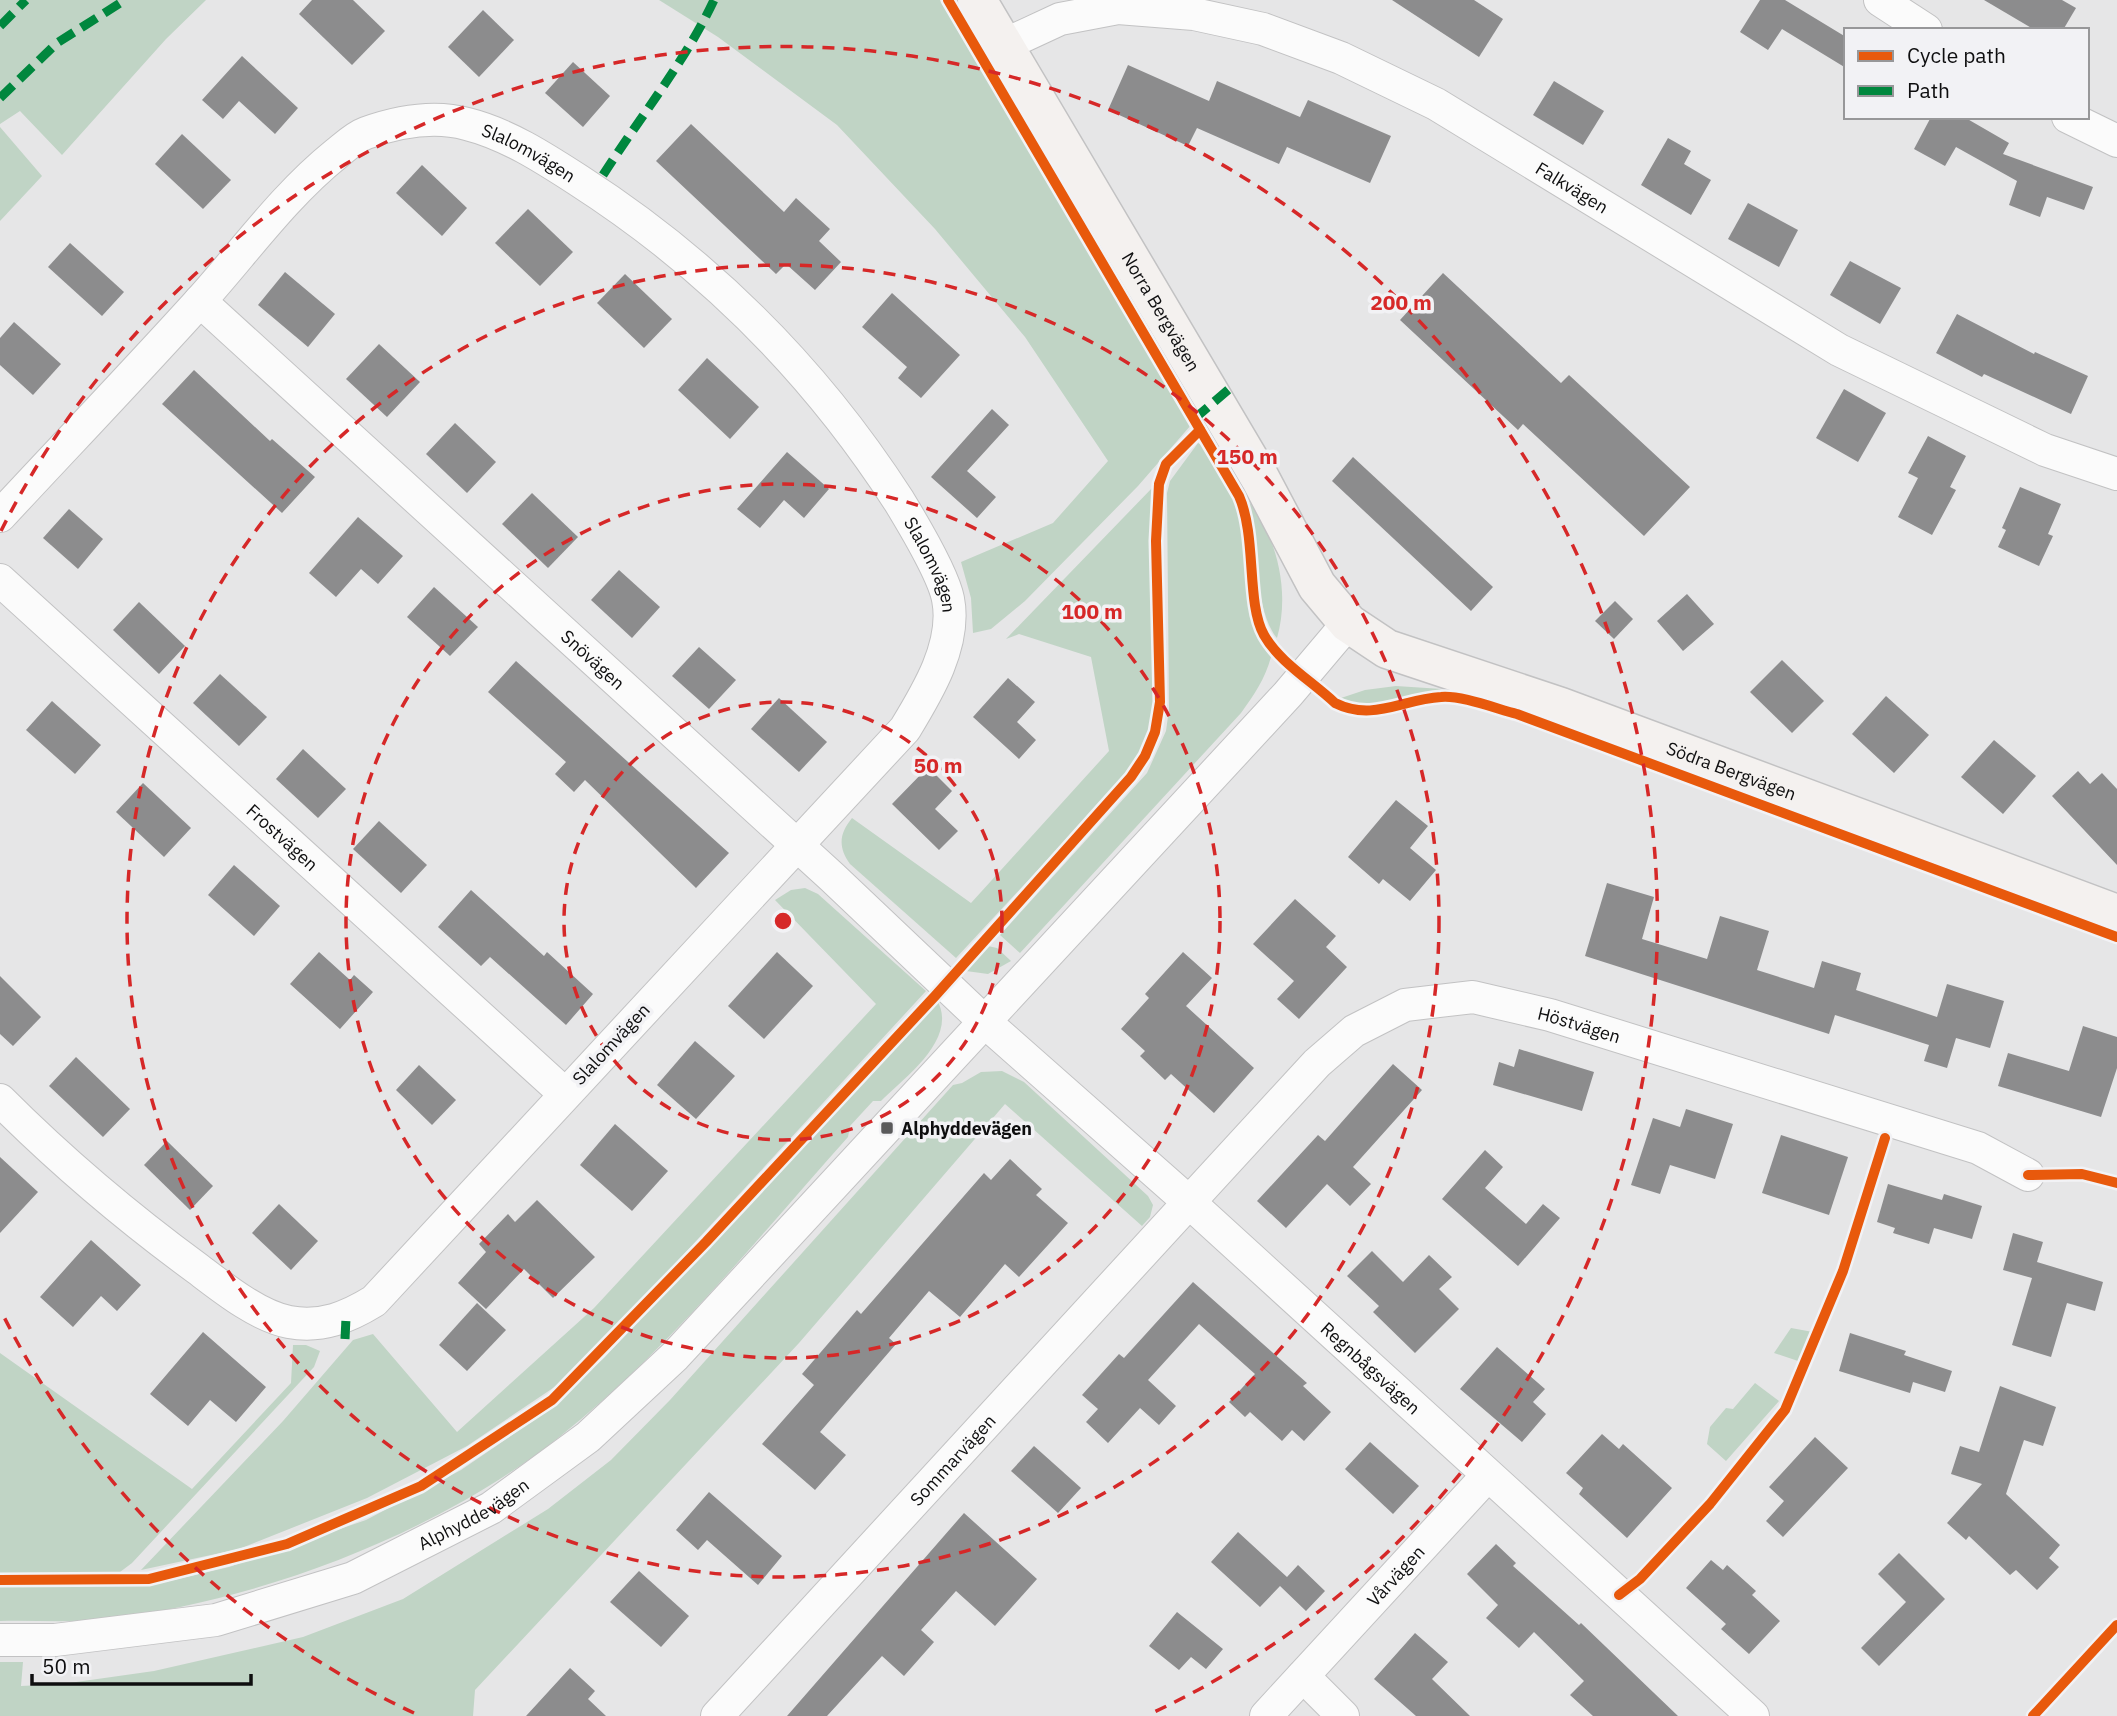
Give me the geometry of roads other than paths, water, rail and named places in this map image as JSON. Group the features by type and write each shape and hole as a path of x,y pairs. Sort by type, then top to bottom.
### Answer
{"street":[{"name":"Norra Bergvägen","path":"977,0 1213,404 1260,478 1317,586 1348,623"},
{"path":"1880,0 1923,28"},
{"name":"Falkvägen","path":"1004,45 1060,19 1118,9 1194,14 1252,27 1341,58 1436,104 1839,350 2045,450 2117,474"},
{"path":"2072,119 2117,141"},
{"name":"Slalomvägen","path":"0,516 200,301 312,174 361,135 411,120 465,123 514,143 559,168 667,242 752,319 812,381 864,447 918,531 948,600 946,639 934,683 905,729 374,1301 346,1318 330,1322 289,1322 239,1299 138,1226 56,1156 0,1100"},
{"name":"Snövägen","path":"200,301 796,844 985,1021"},
{"name":"Frostvägen","path":"0,580 565,1094"},
{"name":"Södra Bergvägen","path":"1348,623 1387,649 1561,707 2117,914"},
{"name":"Alphyddevägen","path":"0,1640 55,1640 216,1620 352,1578 491,1508 588,1437 675,1356 1288,694 1348,623"},
{"name":"Höstvägen","path":"1190,1203 1317,1063 1354,1031 1405,1005 1473,997 1550,1015 1978,1148 2028,1175"},
{"name":"Regnbågsvägen","path":"985,1021 1190,1203 1753,1716"},
{"name":"Sommarvägen","path":"717,1716 1190,1203"},
{"name":"Vårvägen","path":"1266,1716 1487,1476"},
{"path":"1303,1676 1343,1716"}],"place":[{"name":"Alphyddevägen","path":"887,1128"}]}
